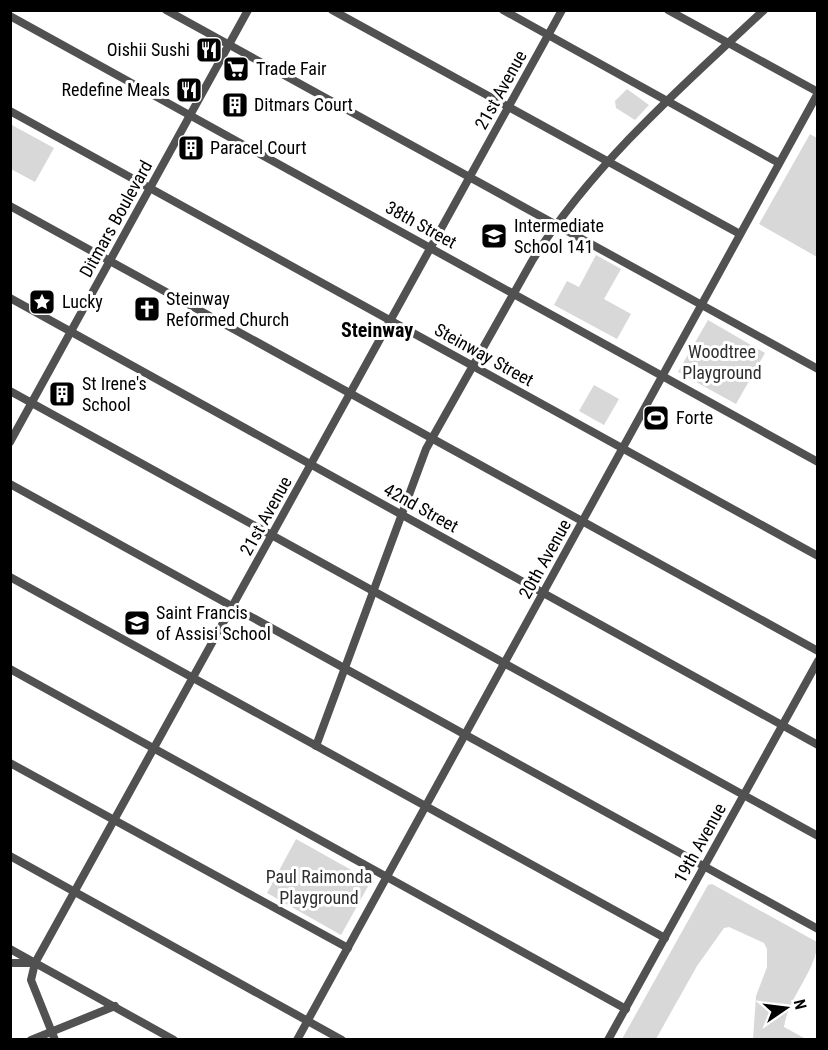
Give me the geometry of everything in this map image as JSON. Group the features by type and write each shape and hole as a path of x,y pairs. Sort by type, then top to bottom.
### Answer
{"street":[{"path":"166,10 818,369"},
{"name":"Ditmars Boulevard","path":"10,442 248,10"},
{"path":"332,10 740,234"},
{"path":"503,10 779,163"},
{"name":"21st Avenue","path":"35,963 562,10"},
{"path":"668,10 818,93"},
{"path":"316,746 401,514 433,439 514,294 557,225 609,163 667,100 764,10"},
{"name":"38th Street","path":"10,16 818,462"},
{"name":"20th Avenue","path":"297,1040 818,93"},
{"name":"Steinway Street","path":"10,111 818,556"},
{"path":"10,206 818,651"},
{"name":"42nd Street","path":"10,298 818,745"},
{"path":"10,391 818,836"},
{"path":"10,484 818,929"},
{"path":"10,578 665,938"},
{"name":"19th Avenue","path":"608,1040 818,661"},
{"path":"10,669 626,1009"},
{"path":"10,763 348,948"},
{"path":"10,856 342,1040"},
{"path":"10,949 174,1040"},
{"path":"10,963 35,963"},
{"path":"35,963 31,980 54,1035"},
{"path":"32,1040 54,1035 115,1006"}],"green space":[{"path":"627,89 649,105 635,120 616,108 615,101"},
{"path":"10,124 54,148 35,182 11,169"},
{"path":"810,134 817,138 817,257 759,224"},
{"path":"596,255 621,269 604,299 631,314 617,339 554,305 567,281 579,287"},
{"name":"Woodtree Playground","path":"708,320 765,353 736,404 678,372"},
{"path":"594,385 619,399 604,425 579,411"},
{"name":"Paul Raimonda Playground","path":"296,839 371,881 341,935 267,893"},
{"path":"712,884 817,942 813,962 791,1005 784,1027 806,1039 753,1039 756,996 767,967 767,949 764,943 729,927 724,928 697,966 656,1039 622,1039 708,885"}],"place":[{"name":"Oishii Sushi","path":"209,50"},
{"name":"Trade Fair","path":"236,69"},
{"name":"Redefine Meals","path":"189,90"},
{"name":"Ditmars Court","path":"235,105"},
{"name":"Paracel Court","path":"191,148"},
{"name":"Intermediate School 141","path":"494,236"},
{"name":"Lucky","path":"42,302"},
{"name":"Steinway Reformed Church","path":"147,309"},
{"name":"St Irene's School","path":"62,394"},
{"name":"Forte","path":"656,418"},
{"name":"Saint Francis of Assisi School","path":"137,623"}],"district":[{"name":"Steinway","path":"377,330"}]}
